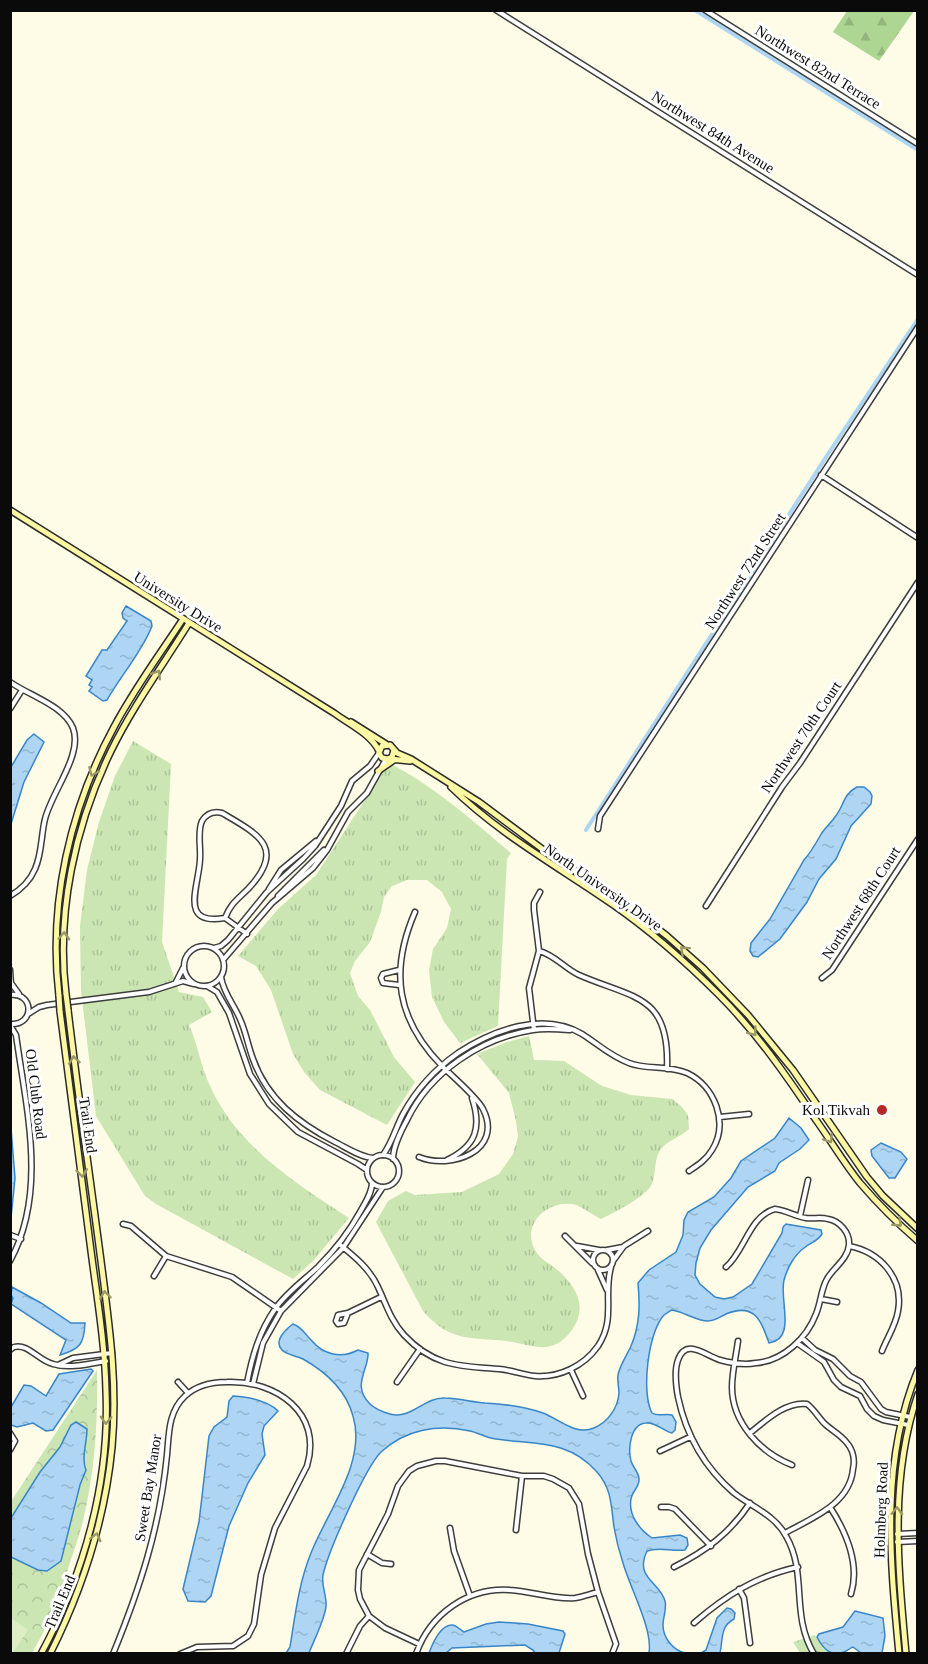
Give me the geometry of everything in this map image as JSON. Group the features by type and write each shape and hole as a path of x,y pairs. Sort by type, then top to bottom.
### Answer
{"street":[{"name":"Northwest 84th Avenue","path":"496,10 918,275"},
{"name":"Northwest 82nd Terrace","path":"705,10 918,144"},
{"name":"Northwest 72nd Street","path":"598,829 600,816 918,327"},
{"path":"821,475 918,538"},
{"name":"University Drive","path":"10,510 386,744"},
{"name":"Northwest 70th Court","path":"706,906 776,795 800,763 918,582"},
{"name":"Trail End","path":"41,1653 72,1588 93,1519 105,1446 105,1361 58,996 59,897 79,808 99,758 115,725 183,619"},
{"name":"Trail End","path":"50,1653 79,1593 101,1520 112,1445 114,1401 113,1360 66,994 64,955 67,898 87,811 105,762 189,623"},
{"path":"10,682 62,714 68,719 74,733 74,755 48,807 35,871 25,885 10,896"},
{"path":"10,709 22,690"},
{"name":"University Drive","path":"334,713 371,740 379,752"},
{"path":"267,892 303,860 315,846 346,796 352,781 370,766 382,746 386,744 392,747 416,763"},
{"path":"272,903 307,874 327,850 348,812 367,793 378,771 387,759 392,757 394,750"},
{"path":"379,752 382,758 416,763"},
{"path":"378,771 396,759"},
{"name":"North University Drive","path":"416,763 479,802 549,854 668,936 726,991 755,1023 793,1070 867,1177 883,1196 918,1229"},
{"name":"North University Drive","path":"448,783 523,846 612,904 654,935 720,996 777,1063 859,1182 879,1205 918,1241"},
{"path":"225,918 231,904 248,889 256,878 267,854 259,836 217,812 207,815 201,824 200,867 194,902 197,913 205,919 225,918 247,934"},
{"path":"329,823 338,829"},
{"path":"175,983 181,976 185,958 193,948 202,945 214,948 228,940 267,892 281,870 320,837"},
{"name":"Northwest 68th Court","path":"822,978 831,970 918,839"},
{"path":"223,960 287,886 315,861 330,843"},
{"path":"281,879 287,886"},
{"path":"534,1030 529,988 539,951 534,903 540,892"},
{"path":"415,912 403,945 400,970 399,985 407,1015 427,1050 483,1109 487,1121 484,1140 464,1159 431,1160 419,1157"},
{"path":"207,986 221,977 224,969 223,960 214,948"},
{"path":"539,951 552,955 569,970 579,975 632,994 644,1001 664,1027 667,1038 667,1069"},
{"path":"183,968 188,979 194,984"},
{"path":"10,970 11,984 15,990 27,1001 39,1007"},
{"path":"399,985 383,983 381,978 383,974 400,970"},
{"path":"221,977 246,1035 257,1070 267,1088 283,1107 293,1117 316,1132 362,1156 373,1158 383,1155 393,1159 399,1168 398,1177 390,1185 379,1190 343,1248 281,1311 263,1343 253,1384"},
{"path":"28,1014 39,1007 140,993 183,981 207,986 217,992 230,1012 250,1074 268,1104 298,1132 367,1170 372,1183 371,1192 362,1208 339,1244 276,1308 258,1341 247,1383"},
{"path":"720,996 726,991"},
{"path":"10,995 22,996"},
{"path":"27,1001 28,1014"},
{"path":"230,1012 236,1010"},
{"name":"Old Club Road","path":"16,1035 28,1014"},
{"path":"10,1024 22,1022"},
{"path":"383,1155 414,1096 442,1066 473,1044 493,1034 533,1024 551,1023 582,1034 604,1051 630,1064 685,1073 699,1081 711,1094 720,1117 719,1133 713,1149 689,1172"},
{"name":"Old Club Road","path":"10,1024 16,1035 32,1160 29,1206 21,1239 10,1261"},
{"path":"393,1159 394,1149 410,1114 428,1089 460,1059 494,1040 534,1030 572,1030"},
{"path":"445,1160 464,1150 476,1131 477,1117 472,1097"},
{"path":"720,1117 749,1114"},
{"path":"367,1170 373,1158"},
{"path":"800,1216 808,1180"},
{"path":"372,1183 383,1187"},
{"path":"726,1267 738,1255 749,1232 769,1211 781,1210 800,1216 829,1219 836,1222 845,1231 849,1246 842,1260 825,1282 813,1322 797,1343 769,1360 758,1363 719,1360 700,1350 685,1351 678,1361 677,1389 684,1422 690,1437 710,1469 737,1495 764,1511 785,1533 798,1567 801,1617 808,1643 814,1653"},
{"path":"123,1224 131,1226 166,1256 232,1277 281,1311"},
{"path":"577,1246 606,1250 624,1246 648,1231"},
{"path":"10,1235 21,1239"},
{"path":"565,1236 596,1267 606,1270 611,1267"},
{"path":"339,1244 370,1273 396,1326 420,1349 438,1360 470,1368 506,1370 536,1376 571,1370 589,1357 602,1339 609,1317 611,1267 624,1246"},
{"path":"849,1246 869,1252 884,1263 897,1288 898,1313 882,1351"},
{"path":"600,1250 594,1256 596,1267 609,1294"},
{"path":"606,1250 611,1254 613,1261"},
{"path":"154,1276 166,1256"},
{"path":"348,1313 381,1297"},
{"path":"821,1299 837,1302"},
{"path":"802,1338 815,1350 833,1359 850,1376 861,1382 881,1409 910,1417"},
{"path":"738,1341 733,1397 736,1411 750,1433 770,1454 792,1465"},
{"path":"797,1343 824,1362 834,1380 841,1387 860,1396 874,1416 908,1425"},
{"path":"10,1350 22,1346 49,1363 58,1365 75,1366 113,1360"},
{"path":"397,1382 420,1349"},
{"path":"58,1365 73,1358 112,1353"},
{"path":"571,1370 583,1396"},
{"name":"Holmberg Road","path":"899,1653 890,1543 892,1479 901,1424 918,1370"},
{"path":"178,1382 188,1393 207,1384 247,1383 286,1398 300,1412 309,1437 310,1457 273,1536 261,1575 254,1624 248,1636 233,1646 205,1646 180,1653"},
{"name":"Sweet Bay Manor","path":"112,1653 139,1587 154,1533 163,1491 171,1417 179,1402 188,1393"},
{"name":"Holmberg Road","path":"906,1653 897,1533 902,1456 910,1417 918,1394"},
{"path":"750,1433 780,1412 797,1405 807,1404 825,1425 841,1436 852,1452 854,1461 851,1481 839,1499 830,1507 785,1533"},
{"path":"10,1433 15,1441 10,1450"},
{"path":"660,1451 690,1437"},
{"path":"419,1644 385,1628 369,1616 358,1590 359,1570 388,1514 398,1486 409,1471 417,1466 445,1461 522,1476 553,1479 561,1482 574,1494 579,1504 598,1592 616,1644 612,1653"},
{"path":"516,1530 522,1476"},
{"path":"674,1567 711,1546 730,1530 750,1503"},
{"path":"661,1507 675,1509 711,1546"},
{"path":"830,1507 846,1534 850,1546 853,1586 851,1594"},
{"path":"450,1528 457,1560 470,1596"},
{"path":"890,1534 918,1533"},
{"path":"890,1543 918,1541"},
{"path":"367,1554 382,1563 391,1564"},
{"path":"694,1623 713,1606 739,1589 768,1575 798,1567"},
{"path":"739,1589 744,1598 750,1642"},
{"path":"416,1653 419,1644 435,1621 446,1610 470,1596 496,1590 510,1590 575,1598 598,1592"},
{"path":"346,1653 360,1626 369,1616"}],"green space":[{"path":"917,10 918,13 914,11 879,61 833,32 847,11"},
{"path":"133,741 171,764 162,942 179,992 203,997 212,1012 189,1025 210,1086 222,1108 252,1145 289,1177 349,1218 313,1261 293,1279 145,1196 96,1116 81,991 80,926 87,870 99,822 115,776"},
{"path":"389,763 437,793 511,853 507,859 498,1026 460,1043 444,1022 432,997 429,970 433,949 447,928 451,909 442,892 427,880 407,880 392,886 384,897 370,942 355,961 350,973 358,996 370,1010 394,1057 415,1082 387,1125 320,1090 304,1072 293,1054 271,990 256,966 238,956 278,909 316,875"},
{"path":"529,1036 534,1060 564,1061 602,1086 631,1095 672,1099 688,1115 689,1129 662,1148 657,1156 652,1184 649,1189 629,1204 601,1219 579,1206 563,1204 547,1209 535,1221 531,1237 535,1250 574,1288 579,1304 577,1321 572,1330 557,1344 542,1347 471,1338 442,1328 423,1311 376,1222 388,1201 406,1191 415,1195 462,1192 499,1174 513,1154 518,1137 516,1121 509,1093 477,1054"},
{"path":"97,1370 93,1465 80,1533 48,1623 38,1643 32,1653 11,1653 10,1503"},
{"path":"11,1618 28,1630 12,1654 10,1653"},
{"path":"815,1635 824,1649 833,1653 800,1653 793,1642"}],"water":[{"path":"126,606 151,621 152,626 119,682 107,700 103,701 89,691 92,687 89,685 92,680 86,676 102,650 107,650 127,621 123,618 122,613"},
{"path":"34,734 44,742 24,782 11,824 11,767 27,740"},
{"path":"857,787 864,787 870,792 871,804 851,826 836,859 819,879 807,902 780,939 758,957 753,956 750,951 751,943 770,919 804,860 838,813 846,797"},
{"path":"10,1116 15,1178 11,1218 10,1218"},
{"path":"789,1118 801,1128 809,1140 779,1163 775,1171 748,1187 711,1230 700,1248 695,1275 700,1284 715,1297 724,1299 733,1297 752,1284 786,1224 821,1230 822,1234 818,1239 797,1254 785,1276 783,1288 785,1327 782,1334 777,1340 769,1343 760,1321 744,1310 708,1321 672,1310 666,1313 658,1323 650,1348 647,1392 652,1413 672,1415 676,1422 675,1430 672,1433 646,1423 636,1428 631,1438 631,1461 639,1478 631,1505 636,1522 652,1538 680,1535 687,1538 688,1545 685,1550 647,1551 644,1560 646,1574 665,1601 663,1630 670,1643 685,1653 649,1653 648,1632 618,1545 608,1491 602,1478 586,1461 550,1445 493,1438 470,1431 446,1428 423,1430 401,1438 381,1452 374,1461 348,1511 326,1564 323,1575 325,1611 309,1653 286,1653 290,1647 303,1576 318,1537 350,1469 355,1451 356,1433 350,1407 334,1383 311,1364 282,1350 279,1343 284,1332 293,1324 327,1352 339,1355 358,1350 368,1353 361,1384 362,1391 372,1406 387,1413 404,1414 430,1401 450,1398 522,1407 543,1413 574,1428 587,1430 594,1428 608,1418 617,1404 619,1371 631,1346 638,1323 638,1283 649,1270 676,1252 683,1235 684,1220 688,1212 714,1197 731,1178 741,1161 775,1138"},
{"path":"881,1143 901,1152 907,1159 895,1178 889,1178 872,1156 871,1150"},
{"path":"12,1287 71,1323 85,1323 84,1336 77,1348 60,1355 66,1340 11,1304"},
{"path":"91,1369 93,1371 53,1430 46,1431 33,1423 17,1427 11,1425 11,1407 24,1385 31,1386 46,1396 59,1374"},
{"path":"233,1396 257,1400 278,1411 264,1426 262,1434 265,1455 248,1483 229,1526 211,1596 205,1602 188,1601 183,1589 199,1522 209,1436 214,1427 227,1417 229,1401"},
{"path":"76,1422 87,1429 84,1455 86,1470 80,1485 61,1561 47,1571 38,1570 11,1557 11,1518 40,1472 60,1447 71,1425"},
{"path":"727,1608 735,1613 734,1619 724,1629 720,1653 701,1653 706,1650 717,1618"},
{"path":"855,1611 883,1618 885,1636 882,1653 861,1653 853,1647 840,1654 835,1654 828,1651 819,1641 817,1637 819,1634 843,1627"},
{"path":"499,1622 528,1624 563,1631 565,1634 559,1653 535,1653 525,1645 452,1648 446,1653 429,1653 437,1636 447,1626 455,1625 464,1632"}],"waterway":[{"path":"695,10 918,150"},
{"path":"586,830 828,454 918,319"}],"place":[{"name":"Kol Tikvah","path":"882,1110"}]}
